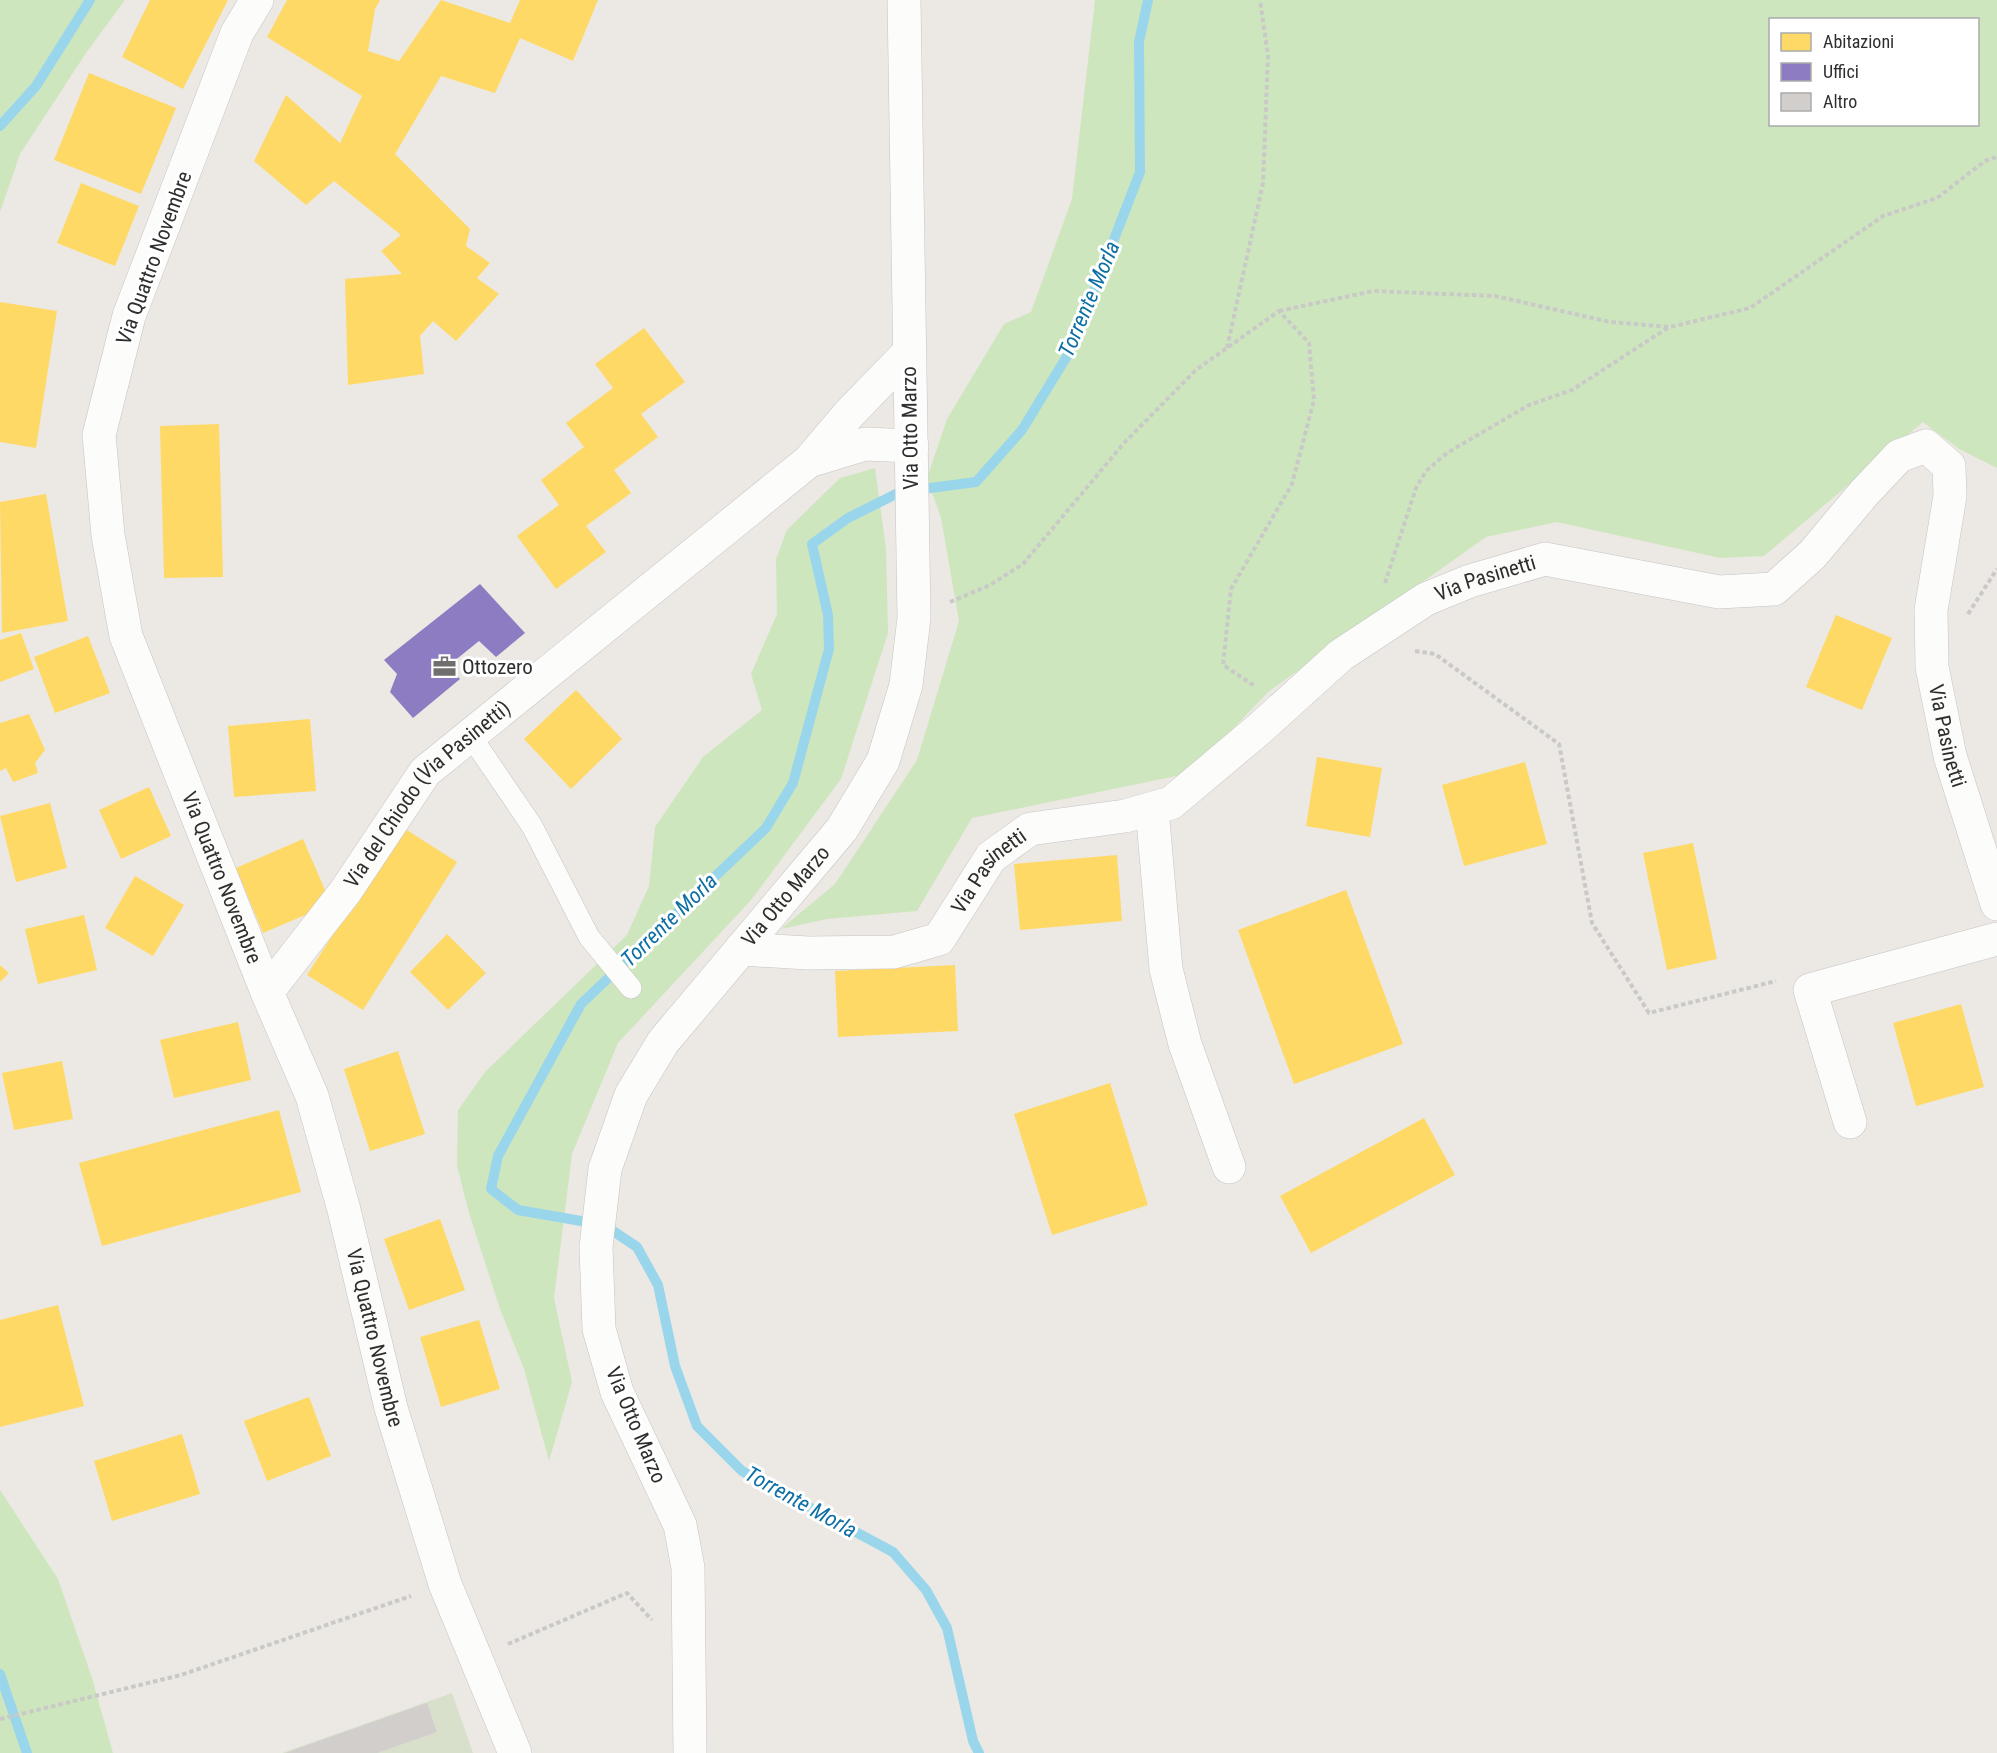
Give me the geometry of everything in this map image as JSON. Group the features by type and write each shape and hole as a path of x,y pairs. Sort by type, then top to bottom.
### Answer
{"street":[{"name":"Via Quattro Novembre","path":"257,0 237,33 129,316 99,435 108,535 126,636 267,992 312,1096 344,1210 391,1407 445,1584 515,1753"},
{"name":"Via Otto Marzo","path":"690,1753 688,1568 680,1525 617,1392 599,1329 596,1247 605,1169 631,1095 663,1042 842,829 883,761 906,685 914,618 904,0"},
{"path":"808,461 849,414 908,353"},
{"path":"808,461 865,444 912,450"},
{"name":"Via Pasinetti","path":"741,949 808,953 894,952 939,939 992,857 1030,829 1125,816 1171,803 1286,706 1341,655 1426,599 1470,581 1545,559 1719,592 1774,589 1812,555 1864,493 1899,456 1926,446 1949,466 1950,496 1930,610 1932,667 1950,756 1997,904"},
{"name":"Via del Chiodo (Via Pasinetti)","path":"267,992 345,892 425,772 808,461"},
{"path":"1152,809 1166,969 1185,1044 1228,1167"},
{"path":"1850,1122 1810,990 1997,939"}],"lane":[{"path":"470,735 532,826 589,937 631,988"}],"path":[{"path":"1226,349 1263,183 1268,56 1260,0"},
{"path":"914,618 990,585 1023,564 1124,443 1196,370 1279,311 1373,291 1495,296 1610,322 1670,327 1750,308 1883,216 1938,198 1985,161 1997,157"},
{"path":"1279,311 1309,343 1314,400 1292,484 1231,589 1224,665 1286,706"},
{"path":"1670,327 1572,390 1529,405 1447,453 1426,471 1416,488 1379,601 1384,626 1398,648 1436,654 1559,744 1592,923 1649,1013 1780,980"},
{"path":"0,1719 181,1675 445,1584"},
{"path":"509,1656 504,1645 627,1593 688,1656"}],"green space":[{"path":"0,0 125,0 86,53 20,154 0,212"},
{"path":"1095,0 1997,0 1997,468 1959,449 1923,422 1764,556 1720,558 1557,522 1486,537 1268,692 1191,773 972,818 917,911 827,919 781,929 835,884 917,760 959,621 941,518 927,478 947,419 1004,324 1031,312 1072,199"},
{"path":"875,468 886,549 888,633 841,779 752,899 618,1043 572,1154 554,1298 572,1382 549,1461 524,1369 500,1309 469,1213 457,1166 458,1110 485,1072 627,935 649,886 655,827 703,757 762,710 751,674 777,614 776,559 787,530 840,478"},
{"path":"0,1490 58,1579 92,1678 113,1753 0,1753"},
{"path":"452,1693 473,1753 282,1753"}],"building: Abitazioni":[{"path":"150,0 228,0 183,89 122,57"},
{"path":"287,0 380,0 375,9 368,51 399,61 441,0 510,23 520,0 598,0 573,61 520,38 495,93 441,76 395,154 470,229 466,246 490,263 477,278 499,294 456,341 433,321 420,336 424,374 348,385 345,279 402,274 381,251 401,235 334,181 306,205 254,161 286,95 340,143 362,96 267,37"},
{"path":"89,73 176,108 141,194 54,160"},
{"path":"81,183 139,206 115,266 57,243"},
{"path":"0,302 57,311 36,448 0,442"},
{"path":"644,328 685,382 641,414 658,437 614,470 631,493 586,526 606,552 556,589 517,536 559,505 541,480 584,447 566,423 613,388 595,364"},
{"path":"219,424 223,577 164,578 160,426"},
{"path":"46,494 68,621 2,633 0,502"},
{"path":"1836,615 1892,638 1862,710 1806,687"},
{"path":"21,633 34,669 0,682 0,640"},
{"path":"88,636 110,693 55,713 34,657"},
{"path":"576,690 622,739 571,789 524,739"},
{"path":"29,714 45,750 35,763 38,773 13,782 6,768 0,771 0,723"},
{"path":"310,719 316,791 234,797 228,726"},
{"path":"1317,757 1382,768 1370,837 1306,826"},
{"path":"1525,762 1547,844 1464,866 1442,785"},
{"path":"149,787 171,836 121,859 99,810"},
{"path":"50,803 67,868 16,882 0,816"},
{"path":"402,827 457,862 363,1010 307,975"},
{"path":"303,839 331,904 263,933 236,868"},
{"path":"1693,843 1717,959 1667,970 1643,853"},
{"path":"1117,855 1122,921 1020,930 1014,864"},
{"path":"135,876 184,905 153,956 105,928"},
{"path":"1346,890 1403,1044 1294,1084 1238,930"},
{"path":"84,915 97,970 38,984 25,929"},
{"path":"447,934 486,973 448,1010 410,972"},
{"path":"0,965 9,973 0,982"},
{"path":"955,965 958,1031 838,1037 835,971"},
{"path":"1961,1004 1984,1087 1916,1106 1893,1023"},
{"path":"238,1022 251,1080 174,1098 160,1040"},
{"path":"398,1051 425,1134 370,1151 344,1069"},
{"path":"62,1061 73,1119 14,1130 2,1073"},
{"path":"1110,1083 1148,1205 1052,1235 1014,1114"},
{"path":"279,1110 301,1192 102,1246 79,1163"},
{"path":"1424,1118 1455,1175 1311,1253 1280,1196"},
{"path":"440,1219 465,1290 409,1310 384,1239"},
{"path":"58,1305 84,1406 0,1427 0,1320"},
{"path":"479,1320 500,1389 441,1407 420,1337"},
{"path":"309,1397 331,1456 267,1481 244,1421"},
{"path":"182,1434 200,1494 112,1521 94,1461"}],"building: Uffici":[{"path":"480,584 525,633 496,657 479,641 448,666 460,679 413,718 390,692 397,674 384,660"}],"building: Altro":[{"path":"427,1703 437,1732 377,1753 285,1753"}],"waterway":[{"path":"0,126 36,86 90,0"},
{"name":"Torrente Morla","path":"979,1753 973,1741 947,1628 926,1590 893,1552 742,1471 697,1426 675,1366 658,1285 637,1247 604,1225 518,1210 491,1189 498,1156 581,1004 766,828 793,783 829,649 828,615 812,544 848,518 900,492 976,482 1022,430 1072,348 1140,172 1139,42 1148,0"},
{"path":"0,1674 27,1753"}],"place":[{"name":"Ottozero","path":"444,667"}]}
